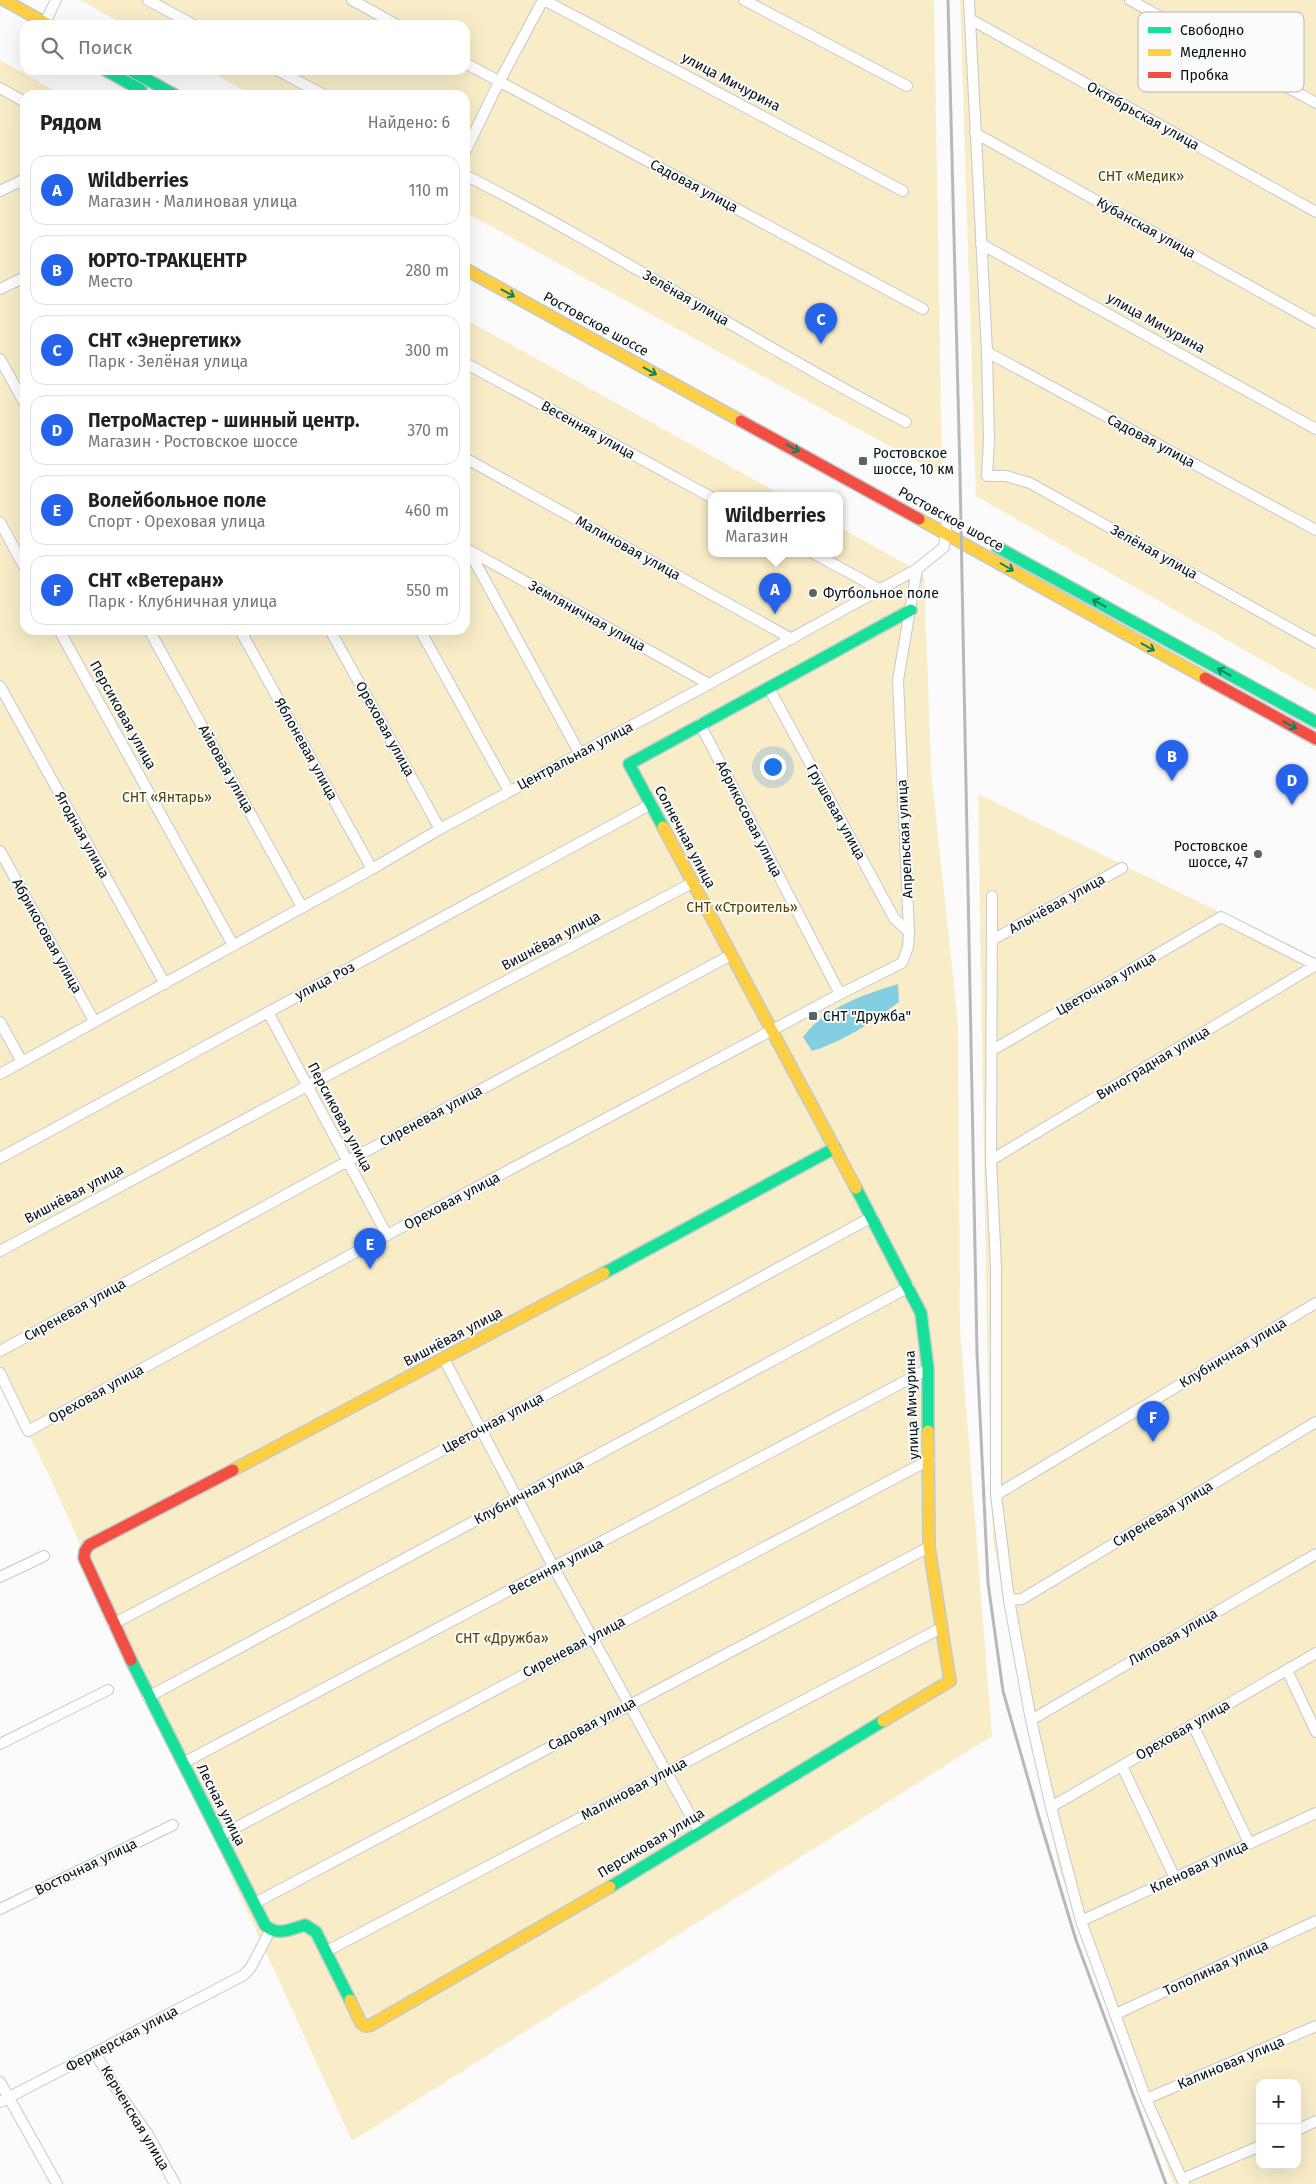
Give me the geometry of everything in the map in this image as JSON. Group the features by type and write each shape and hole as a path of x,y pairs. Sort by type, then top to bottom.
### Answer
{"main road":[{"path":"4,0 39,20"},
{"path":"0,11 20,22"},
{"path":"114,75 140,90"},
{"path":"139,75 165,90"},
{"name":"Ростовское шоссе","path":"470,272 946,532 1096,618 1316,739"},
{"name":"Ростовское шоссе","path":"943,517 961,527"},
{"name":"Ростовское шоссе","path":"985,540 1316,722"},
{"path":"700,724 911,610"},
{"name":"Солнечная улица","path":"700,724 629,764 835,1148"},
{"name":"улица Мичурина","path":"835,1148 921,1313 928,1369 929,1547 950,1681"},
{"name":"Вишнёвая улица","path":"85,1551 89,1545 98,1540 444,1359 835,1148"},
{"name":"Лесная улица","path":"85,1551 84,1558 148,1696 270,1931"},
{"name":"Персиковая улица","path":"327,1951 361,2023 365,2026 372,2025 642,1868 698,1831 950,1681"},
{"path":"270,1931 276,1933 305,1926 316,1932 327,1951"}],"street":[{"path":"48,20 56,0"},
{"path":"148,0 185,20"},
{"path":"352,0 388,20"},
{"path":"470,142 499,82 544,0"},
{"name":"улица Мичурина","path":"544,0 903,191"},
{"path":"744,0 907,86"},
{"path":"969,0 987,352"},
{"path":"1130,0 1152,12"},
{"name":"Октябрьская улица","path":"970,19 1316,212"},
{"name":"Садовая улица","path":"470,66 923,309"},
{"path":"287,75 315,90"},
{"path":"0,88 20,99"},
{"path":"1296,92 1316,103"},
{"name":"Кубанская улица","path":"975,133 1316,322"},
{"name":"Зелёная улица","path":"470,178 545,216 836,386 906,422"},
{"path":"0,191 20,181"},
{"name":"улица Мичурина","path":"981,244 1316,429"},
{"path":"0,289 20,279"},
{"name":"Садовая улица","path":"987,352 1316,530"},
{"name":"Зелёная улица","path":"987,352 989,440 987,476 1006,476 1030,483 1316,643"},
{"path":"0,359 20,395"},
{"name":"Весенняя улица","path":"470,366 708,495"},
{"name":"Малиновая улица","path":"470,461 792,639"},
{"path":"943,517 946,532"},
{"path":"0,522 20,559"},
{"name":"Центральная улица","path":"0,1074 372,869 509,791 881,590 917,569 944,547 946,532"},
{"name":"Земляничная улица","path":"470,550 709,684"},
{"path":"470,555 580,754"},
{"path":"820,557 881,590"},
{"name":"Апрельская улица","path":"772,1030 902,963 908,947 909,932 898,680 917,569"},
{"name":"Персиковая улица","path":"62,635 233,946"},
{"name":"Айвовая улица","path":"153,635 302,907"},
{"name":"Яблоневая улица","path":"243,635 372,869"},
{"name":"Ореховая улица","path":"333,635 440,829"},
{"path":"423,635 509,791"},
{"name":"Ягодная улица","path":"0,686 165,984"},
{"name":"Грушевая улица","path":"769,688 894,918 909,932"},
{"name":"Абрикосовая улица","path":"700,724 840,994"},
{"name":"улица Роз","path":"0,1158 651,804"},
{"name":"Абрикосовая улица","path":"0,851 94,1021"},
{"name":"Алычёвая улица","path":"992,940 1122,868"},
{"name":"Вишнёвая улица","path":"0,1251 307,1086 692,883"},
{"path":"992,896 990,1160 996,1266 996,1495 1009,1600 1031,1720 1050,1807 1081,1921 1146,2099 1183,2182 1256,2148"},
{"name":"Цветочная улица","path":"991,1051 1221,916 1316,965"},
{"name":"Сиреневая улица","path":"0,1351 731,955"},
{"name":"Виноградная улица","path":"990,1160 1316,965"},
{"name":"Персиковая улица","path":"268,1012 346,1162 387,1235"},
{"path":"0,1022 22,1062"},
{"name":"Ореховая улица","path":"0,1373 28,1432 387,1235 772,1030"},
{"name":"Цветочная улица","path":"113,1624 481,1430 872,1217"},
{"name":"Клубничная улица","path":"148,1696 909,1287"},
{"name":"Клубничная улица","path":"996,1495 1316,1303"},
{"path":"444,1359 554,1568 698,1831"},
{"name":"Весенняя улица","path":"183,1763 928,1369"},
{"name":"Сиреневая улица","path":"1009,1600 1022,1599 1316,1422"},
{"name":"Сиреневая улица","path":"220,1836 592,1637 929,1460"},
{"name":"Садовая улица","path":"255,1903 929,1547"},
{"name":"Липовая улица","path":"1031,1720 1316,1554"},
{"path":"0,1577 44,1556"},
{"name":"Малиновая улица","path":"327,1951 941,1628"},
{"name":"Ореховая улица","path":"1050,1807 1316,1653"},
{"path":"1287,1670 1316,1732"},
{"path":"0,1744 108,1690"},
{"path":"1193,1725 1249,1843"},
{"path":"1122,1766 1175,1878"},
{"name":"Кленовая улица","path":"1081,1921 1316,1813"},
{"name":"Восточная улица","path":"0,1909 173,1825"},
{"name":"Тополиная улица","path":"1116,2014 1316,1921"},
{"name":"Фермерская улица","path":"4,2100 244,1975 251,1967 270,1931"},
{"name":"Калиновая улица","path":"1146,2099 1316,2026"},
{"name":"Керченская улица","path":"95,2053 119,2093 147,2133 175,2184"},
{"path":"0,2082 4,2100 56,2184"},
{"path":"1301,2128 1316,2121"}],"green space":[{"path":"80,0 934,0 942,475 470,215 470,90 243,90 216,75 470,75 470,20 116,20"},
{"name":"СНТ «Медик»","path":"960,0 1316,0 1316,691 976,496"},
{"path":"0,60 20,71 20,75 27,75 53,90 20,90 20,635 470,635 470,322 777,492 708,492 708,557 843,557 843,529 924,574 931,771 958,1023 960,1329 992,1736 352,2141 51,1480 0,1375"},
{"path":"978,794 1316,959 1316,2184 1174,2184 1134,2081 1060,1871 1022,1695 993,1541 987,1342"}],"water":[{"path":"898,984 899,1002 858,1030 812,1051 803,1037 822,1018 846,1003"}],"railway":[{"path":"948,0 960,474 977,1353 988,1583 1003,1691 1040,1821 1076,1940 1166,2184"}],"traffic: fast":[{"path":"114,75 141,90"},
{"path":"139,75 166,90"},
{"path":"997,547 1316,722"},
{"path":"663,827 629,764 911,610"},
{"path":"604,1273 835,1148"},
{"path":"856,1188 921,1313 928,1369 928,1431"},
{"path":"131,1660 265,1925 274,1931 289,1930 305,1925 316,1932 350,2000"},
{"path":"610,1887 883,1721"}],"traffic: slow":[{"path":"4,0 40,20"},
{"path":"470,272 741,421"},
{"path":"919,519 1205,678"},
{"path":"663,827 856,1188"},
{"path":"233,1470 604,1273"},
{"path":"883,1721 950,1681 929,1547 928,1431"},
{"path":"350,2000 361,2023 365,2026 371,2025 610,1887"}],"traffic: jam":[{"path":"741,421 919,519"},
{"path":"1205,678 1316,739"},
{"path":"131,1660 84,1558 85,1551 89,1545 233,1470"}],"place":[{"name":"СНТ «Энергетик»","path":"821,344"},
{"name":"Ростовское шоссе, 10 км","path":"863,461"},
{"name":"Футбольное поле","path":"813,593"},
{"name":"Wildberries","path":"775,614"},
{"name":"ЮРТО-ТРАКЦЕНТР","path":"1172,781"},
{"name":"ПетроМастер - шинный центр.","path":"1292,805"},
{"name":"Ростовское шоссе, 47","path":"1258,854"},
{"name":"СНТ \"Дружба\"","path":"813,1016"},
{"name":"Волейбольное поле","path":"370,1269"},
{"name":"СНТ «Ветеран»","path":"1153,1442"}],"park label":[{"name":"СНТ «Янтарь»","path":"167,797"},
{"name":"СНТ «Строитель»","path":"742,907"},
{"name":"СНТ «Дружба»","path":"502,1638"}]}
